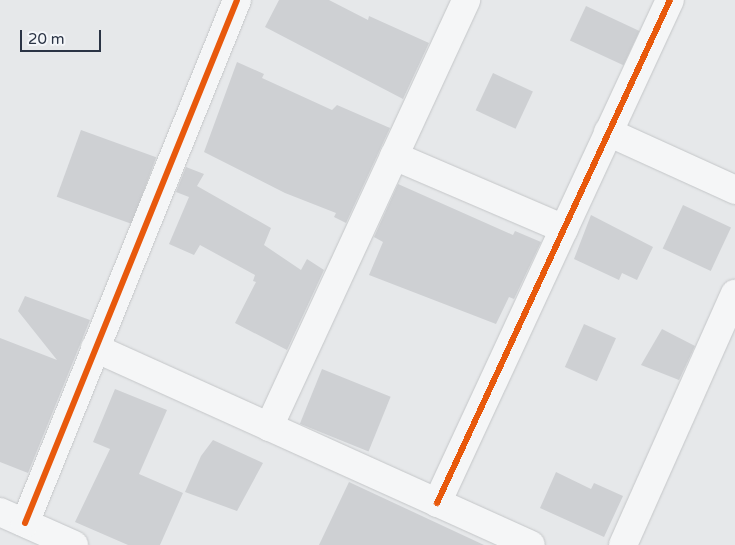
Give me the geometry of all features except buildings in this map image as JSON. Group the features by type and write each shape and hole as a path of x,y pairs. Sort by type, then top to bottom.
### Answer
{"street":[{"path":"24,523 236,0"},
{"path":"269,427 466,0"},
{"path":"437,503 670,0"},
{"path":"608,132 735,190"},
{"path":"394,156 564,229"},
{"path":"623,545 735,294"},
{"path":"95,348 531,545"},
{"path":"0,512 74,545"}],"cycle path":[{"path":"25,523 237,0"},
{"path":"437,503 670,0"}]}
